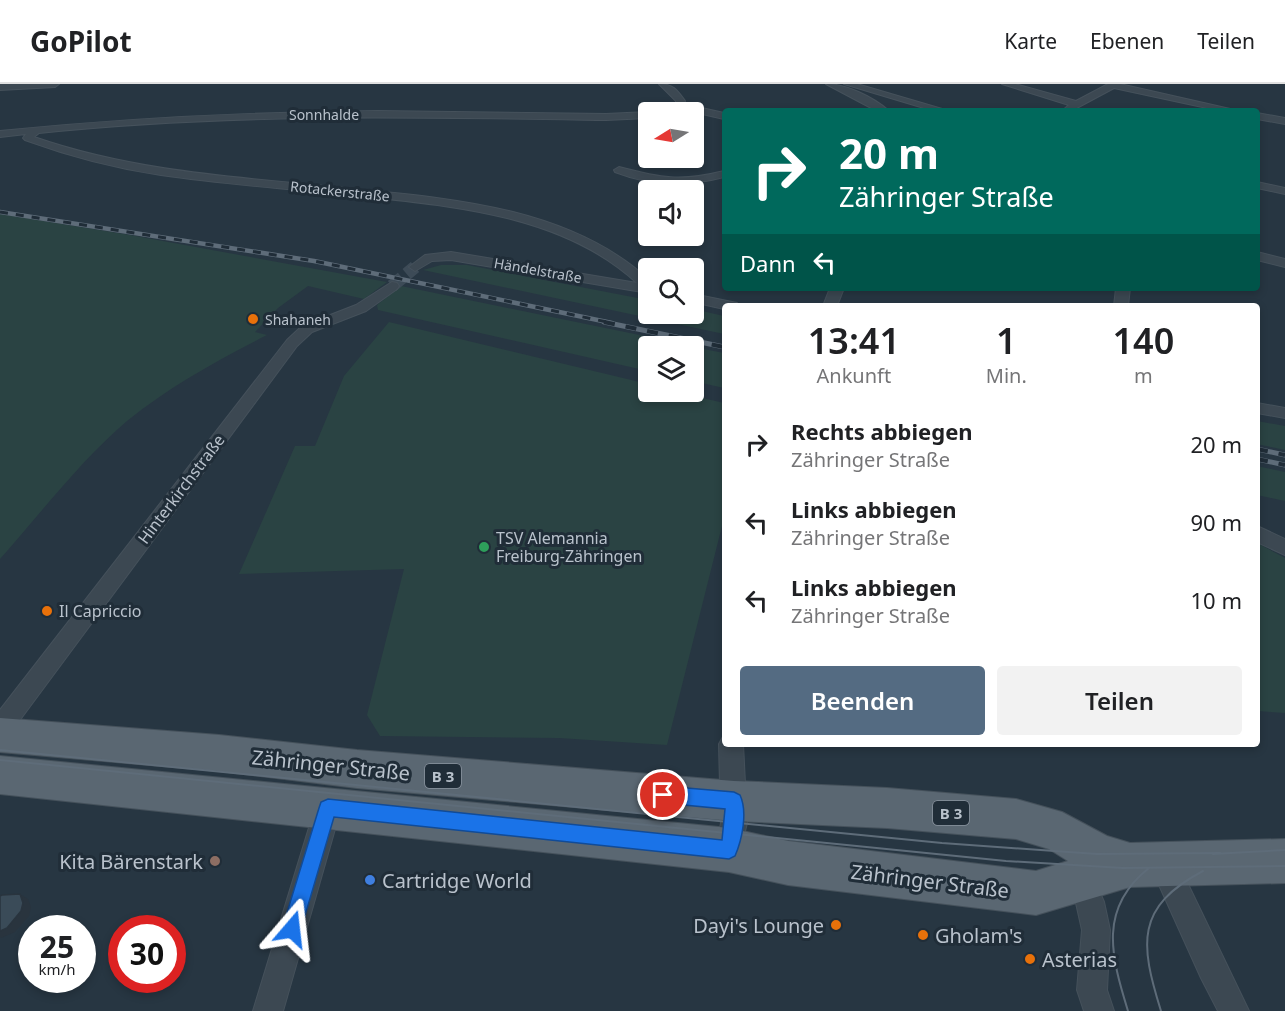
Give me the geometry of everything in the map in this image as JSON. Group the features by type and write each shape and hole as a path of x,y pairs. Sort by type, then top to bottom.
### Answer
{"main road":[{"name":"Zähringer Straße","path":"0,735 219,753 357,769 734,801 887,808 1016,819 1062,833 1097,854 1147,865"},
{"name":"Zähringer Straße","path":"0,775 729,850 788,863 1036,893 1147,865 1285,861"}],"street":[{"path":"0,87 55,84"},
{"path":"663,84 679,96 681,101 676,108 722,116"},
{"path":"830,84 879,108"},
{"path":"848,84 933,108"},
{"path":"1006,84 1077,104"},
{"path":"1070,108 1113,84 1221,108"},
{"name":"Sonnhalde","path":"0,134 188,117 292,114 638,115"},
{"path":"1260,117 1285,121"},
{"name":"Rotackerstraße","path":"36,130 28,138 67,152 117,165 178,174 434,201 513,216 552,229 607,252 625,262 638,276"},
{"path":"620,170 648,181 700,181 722,175"},
{"path":"1260,186 1285,191"},
{"name":"Händelstraße","path":"415,267 429,258 451,255 638,285"},
{"path":"1260,257 1285,263"},
{"name":"Hinterkirchstraße","path":"0,728 292,343 307,329 361,308 392,285"},
{"path":"704,300 722,304"},
{"path":"1260,409 1285,413"},
{"path":"1260,535 1285,548"},
{"path":"729,850 733,835 734,801 731,747"},
{"path":"268,1011 328,808"},
{"path":"1062,833 1090,902 1096,930 1092,990 1099,1011"},
{"path":"1147,865 1211,968 1234,1011"}],"green space":[{"path":"0,214 130,235 387,282 364,299 308,286 278,308 255,332 267,335 230,354 160,396 110,436 78,469 0,559"},
{"path":"441,265 467,265 638,298 638,316 423,270"},
{"path":"401,286 644,336 638,336 638,369 378,310 377,305"},
{"path":"704,311 722,316 722,334 677,324 704,324"},
{"name":"TSV Alemannia Freiburg-Zähringen","path":"389,322 638,382 638,402 704,402 704,398 722,403 722,526 667,745 559,738 380,736 367,715 404,569 239,574 295,446 315,446 344,376"},
{"path":"704,349 722,353 722,388 704,383"},
{"path":"1260,422 1285,426 1285,450 1260,445"},
{"path":"1260,467 1285,472 1285,501 1260,496"},
{"path":"1260,545 1285,558 1285,713 1260,711"}],"building":[{"path":"20,894 23,903 21,911 7,928 0,931 0,896"}],"tunnel":[{"path":"392,286 415,267"}],"tram line":[{"path":"0,750 942,843 1097,854 1220,853"},
{"path":"0,760 1006,861 1123,868 1285,866"},
{"path":"1213,854 1285,850"},
{"path":"1128,1011 1114,952 1115,916 1122,899 1133,883 1149,868"},
{"path":"1161,1011 1149,966 1147,947 1149,929 1154,913 1165,899 1203,871"}],"railway":[{"path":"0,212 314,261 612,323"},
{"path":"604,322 722,347"},
{"path":"1260,450 1285,455"},
{"path":"1260,460 1285,465"}],"place":[{"name":"Shahaneh","path":"253,319"},
{"name":"TSV Alemannia Freiburg-Zähringen","path":"484,547"},
{"name":"Il Capriccio","path":"47,611"},
{"name":"Kita Bärenstark","path":"215,861"},
{"name":"Cartridge World","path":"370,880"},
{"name":"Dayi's Lounge","path":"836,925"},
{"name":"Gholam's","path":"923,935"},
{"name":"Asterias","path":"1030,959"}],"route":[{"path":"292,929 328,808 729,850 733,835 734,801 663,795"}]}
